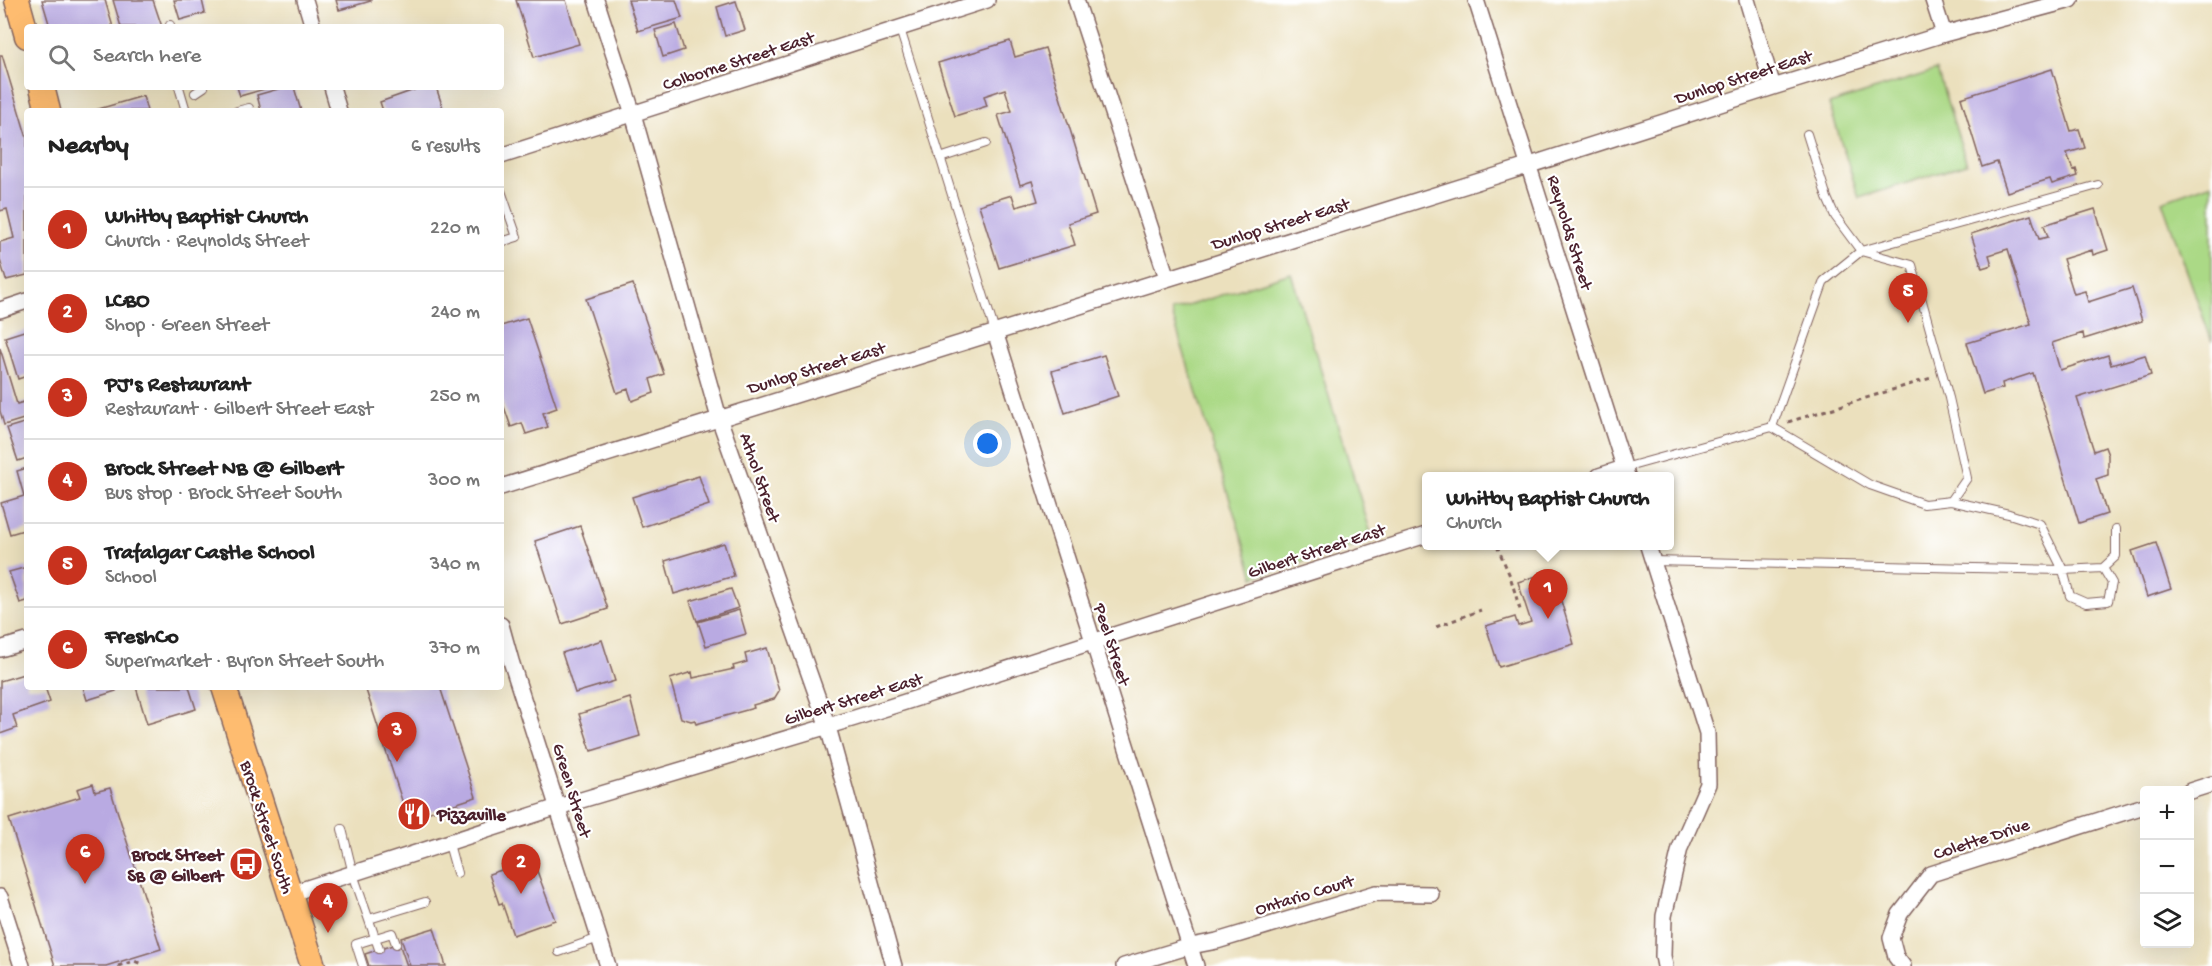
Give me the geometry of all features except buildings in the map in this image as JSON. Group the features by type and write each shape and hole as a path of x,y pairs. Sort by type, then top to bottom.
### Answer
{"main road":[{"path":"17,0 24,25"},
{"path":"43,90 47,108"},
{"name":"Brock Street South","path":"225,690 314,966"}],"street":[{"path":"305,0 313,24"},
{"name":"Athol Street","path":"596,0 633,114 719,418 828,727 894,966"},
{"name":"Colborne Street East","path":"504,155 987,0"},
{"path":"1076,0 1167,278"},
{"name":"Reynolds Street","path":"1476,0 1626,472"},
{"path":"1747,0 1773,87"},
{"path":"1933,0 1944,34"},
{"name":"Dunlop Street East","path":"504,486 1773,87 1944,34 2072,0"},
{"path":"333,90 338,108"},
{"path":"0,310 24,302"},
{"name":"Peel Street","path":"995,332 1196,966"},
{"name":"Gilbert Street East","path":"289,894 558,807 828,727 1422,536"},
{"path":"1649,550 1707,733 1708,784 1680,848 1664,916 1665,966"},
{"name":"Green Street","path":"504,635 608,966"},
{"path":"0,649 24,642"},
{"path":"2194,790 2212,784"},
{"name":"Colette Drive","path":"1903,966 1896,957 1891,938 1900,914 1931,874 2140,808"},
{"name":"Ontario Court","path":"1124,966 1191,946 1217,941 1376,892 1431,894"},
{"path":"0,897 22,966"}],"lane":[{"path":"900,29 995,332"},
{"path":"180,90 185,108"},
{"path":"195,93 200,90"},
{"path":"1807,134 1835,216 1861,251 1912,265 1943,374 1967,478 1951,501"},
{"path":"940,158 986,143"},
{"path":"1772,427 1824,280 1861,251 2098,184"},
{"path":"504,200 517,237 504,241"},
{"path":"1626,472 1772,427 1870,485 1924,504 1951,501 2009,514 2040,524 2063,570 2070,596 2086,603 2108,601 2112,583 2103,568"},
{"path":"1653,561 2063,570 2103,568 2116,556 2116,529"},
{"path":"342,829 353,874 379,949"},
{"path":"448,844 458,873"},
{"path":"369,919 425,902"},
{"path":"363,966 356,944 392,933 396,944"},
{"path":"560,951 599,938"}],"path":[{"path":"1772,427 1943,374"},
{"path":"1499,550 1510,576 1521,613"},
{"path":"1436,627 1482,610"},
{"path":"118,966 134,961 142,964"}],"green space":[{"path":"1937,70 1967,164 1859,198 1829,104"},
{"path":"2212,183 2212,342 2162,201"},
{"path":"1291,273 1373,540 1254,577 1171,311"}],"place":[{"name":"Trafalgar Castle School","path":"1908,323"},
{"name":"Whitby Baptist Church","path":"1548,619"},
{"name":"PJ's Restaurant","path":"397,762"},
{"name":"Pizzaville","path":"414,814"},
{"name":"Brock Street SB @ Gilbert","path":"246,864"},
{"name":"FreshCo","path":"85,884"},
{"name":"LCBO","path":"521,894"},
{"name":"Brock Street NB @ Gilbert","path":"328,933"}]}
